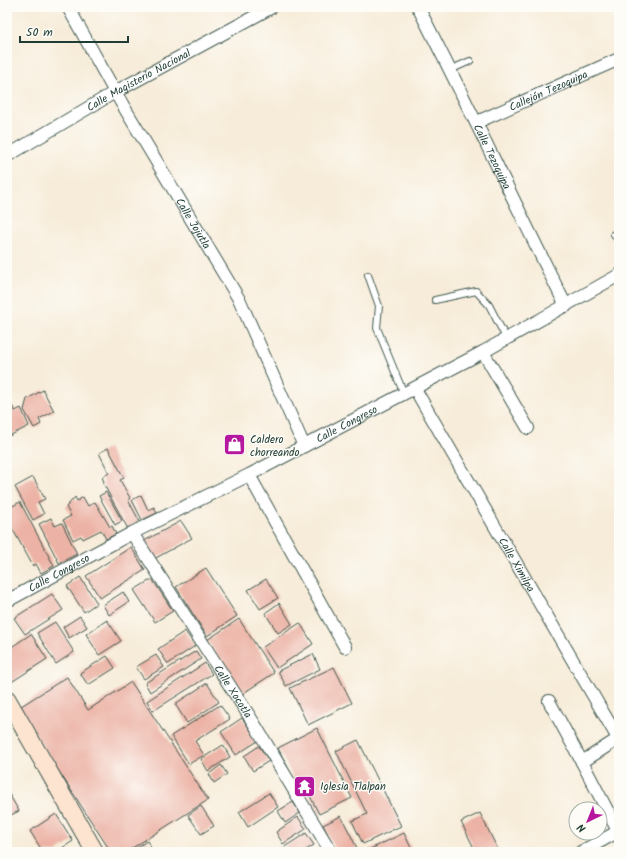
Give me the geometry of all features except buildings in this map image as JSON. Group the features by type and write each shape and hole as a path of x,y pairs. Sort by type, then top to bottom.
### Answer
{"street":[{"name":"Calle Jojutla","path":"68,7 115,92 240,301 304,446"},
{"name":"Calle Magisterio Nacional","path":"7,156 115,92 272,7"},
{"name":"Calle Tezoquipa","path":"418,7 477,122 566,306"},
{"name":"Callejón Tezoquipa","path":"477,122 619,59"},
{"name":"Calle Congreso","path":"7,601 132,533 250,475 484,352 619,275"},
{"path":"484,352 528,428"},
{"name":"Calle Ximilpa","path":"409,391 619,739"},
{"path":"250,475 345,647"},
{"name":"Calle Xocotla","path":"132,533 255,725 331,852"},
{"path":"7,699 95,852"},
{"path":"549,701 619,831 581,852"},
{"path":"582,762 619,739"}],"lane":[{"path":"450,70 470,61"},
{"path":"614,234 619,242"},
{"path":"368,275 379,306 377,328 409,391"},
{"path":"435,300 476,290 488,305 506,340"}],"place":[{"name":"Caldero chorreando","path":"235,445"},
{"name":"Iglesia Tlalpan","path":"305,786"}]}
